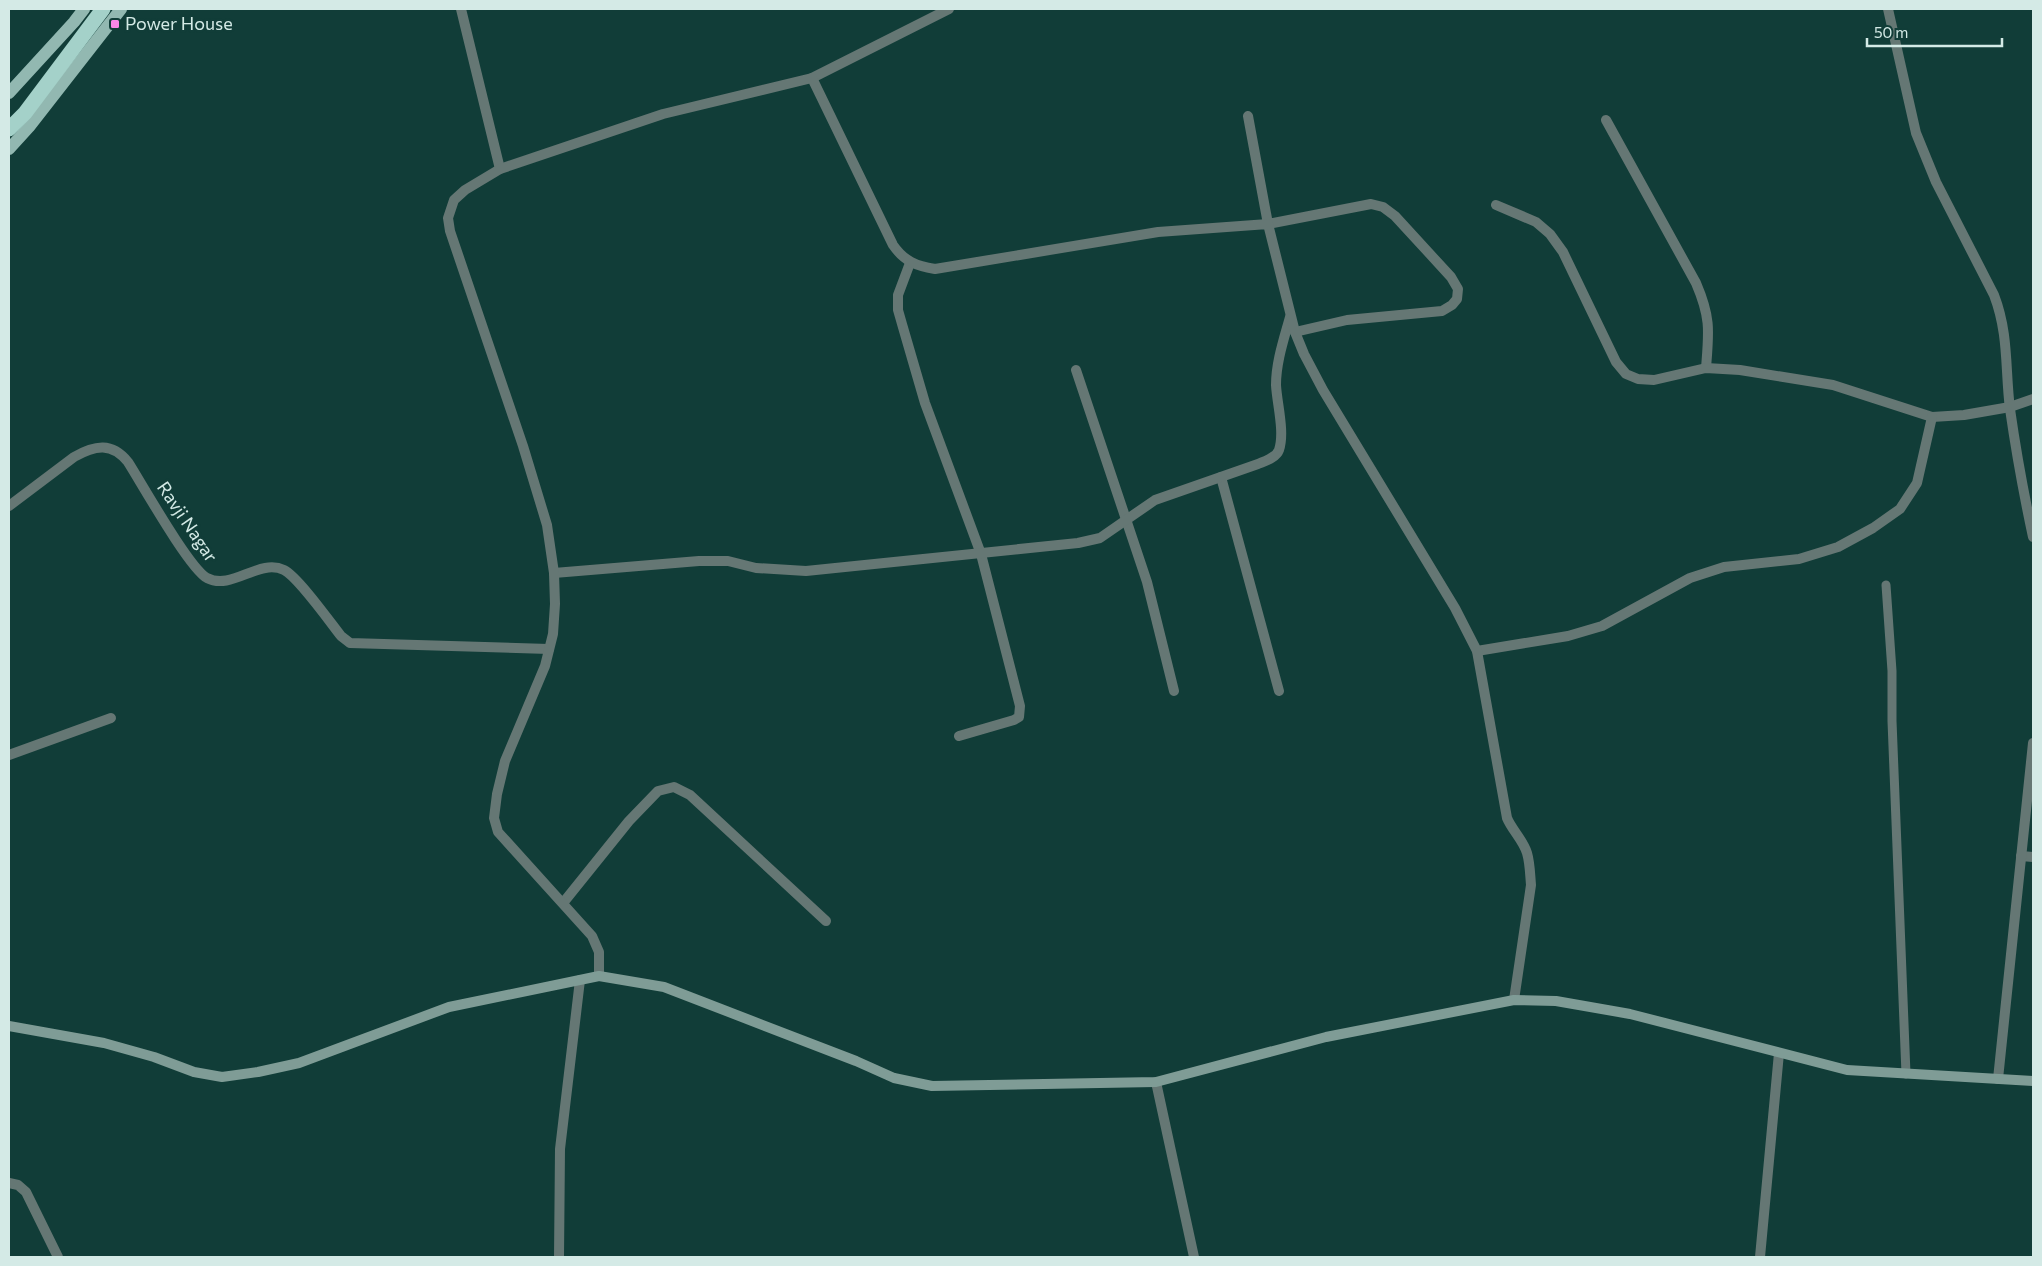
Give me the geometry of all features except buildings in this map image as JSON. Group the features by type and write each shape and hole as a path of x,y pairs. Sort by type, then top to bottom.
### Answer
{"highway":[{"path":"14,133 24,113 103,9"}],"main road":[{"path":"9,93 84,9"},
{"path":"9,149 14,133 121,9"}],"street":[{"path":"460,9 500,169"},
{"path":"599,976 599,952 592,936 498,832 494,818 497,794 505,761 534,692 553,634 555,604 554,573 547,525 450,231 448,218 454,200 465,190 500,169 663,114 812,78 950,9"},
{"path":"1888,9 1916,132 1936,182 1994,295 2001,313 2006,342 2010,407 2033,537"},
{"path":"812,78 893,245 900,255 922,267 935,269 1158,232 1268,224 1371,204 1383,207 1395,216 1451,277 1458,289 1457,299 1452,305 1442,311 1347,320 1295,332"},
{"path":"1248,116 1268,224 1290,316 1304,354 1323,390 1454,608 1477,651 1507,818 1512,830 1526,851 1530,868 1531,885 1514,1000"},
{"path":"1606,120 1696,283 1706,306 1710,330 1706,368"},
{"path":"1496,205 1536,222 1550,234 1562,252 1616,362 1626,374 1638,379 1654,380 1706,368 1740,370 1834,385 1932,417 1964,415 2010,407 2033,398"},
{"path":"910,262 898,295 898,310 925,403 981,554 1021,712 1019,717 1014,720 959,736"},
{"path":"554,573 699,561 728,561 763,569 806,570 981,554 1078,543 1100,538 1155,500 1272,458 1279,452 1281,439 1276,384 1277,365 1290,316"},
{"path":"1076,370 1147,582 1174,691"},
{"path":"1477,651 1568,636 1602,626 1690,578 1724,567 1799,559 1838,547 1873,528 1900,509 1917,483 1932,417"},
{"name":"Ravji Nagar","path":"9,506 74,456 85,450 106,448 120,452 128,462 187,555 204,576 223,582 272,567 284,570 295,579 341,636 350,643 549,649"},
{"path":"1221,477 1279,691"},
{"path":"9,755 111,718"},
{"path":"1998,1079 2033,743"},
{"path":"562,903 629,821 652,797 658,791 674,787 690,795 826,920"},
{"path":"2021,856 2033,857"},
{"path":"9,1026 104,1043 154,1057 194,1072 222,1077 258,1072 299,1063 449,1008 599,976 664,988 856,1061 894,1078 932,1086 1156,1082 1326,1037 1514,1000 1556,1002 1630,1014 1846,1070 2033,1081"},
{"path":"559,1257 560,1149 580,980"},
{"path":"1760,1257 1779,1052"},
{"path":"1156,1082 1194,1257"},
{"path":"9,1183 18,1185 26,1192 58,1257"}],"lane":[{"path":"1886,585 1892,671 1892,721 1906,1074"}],"place":[{"name":"Power House","path":"115,24"}]}
